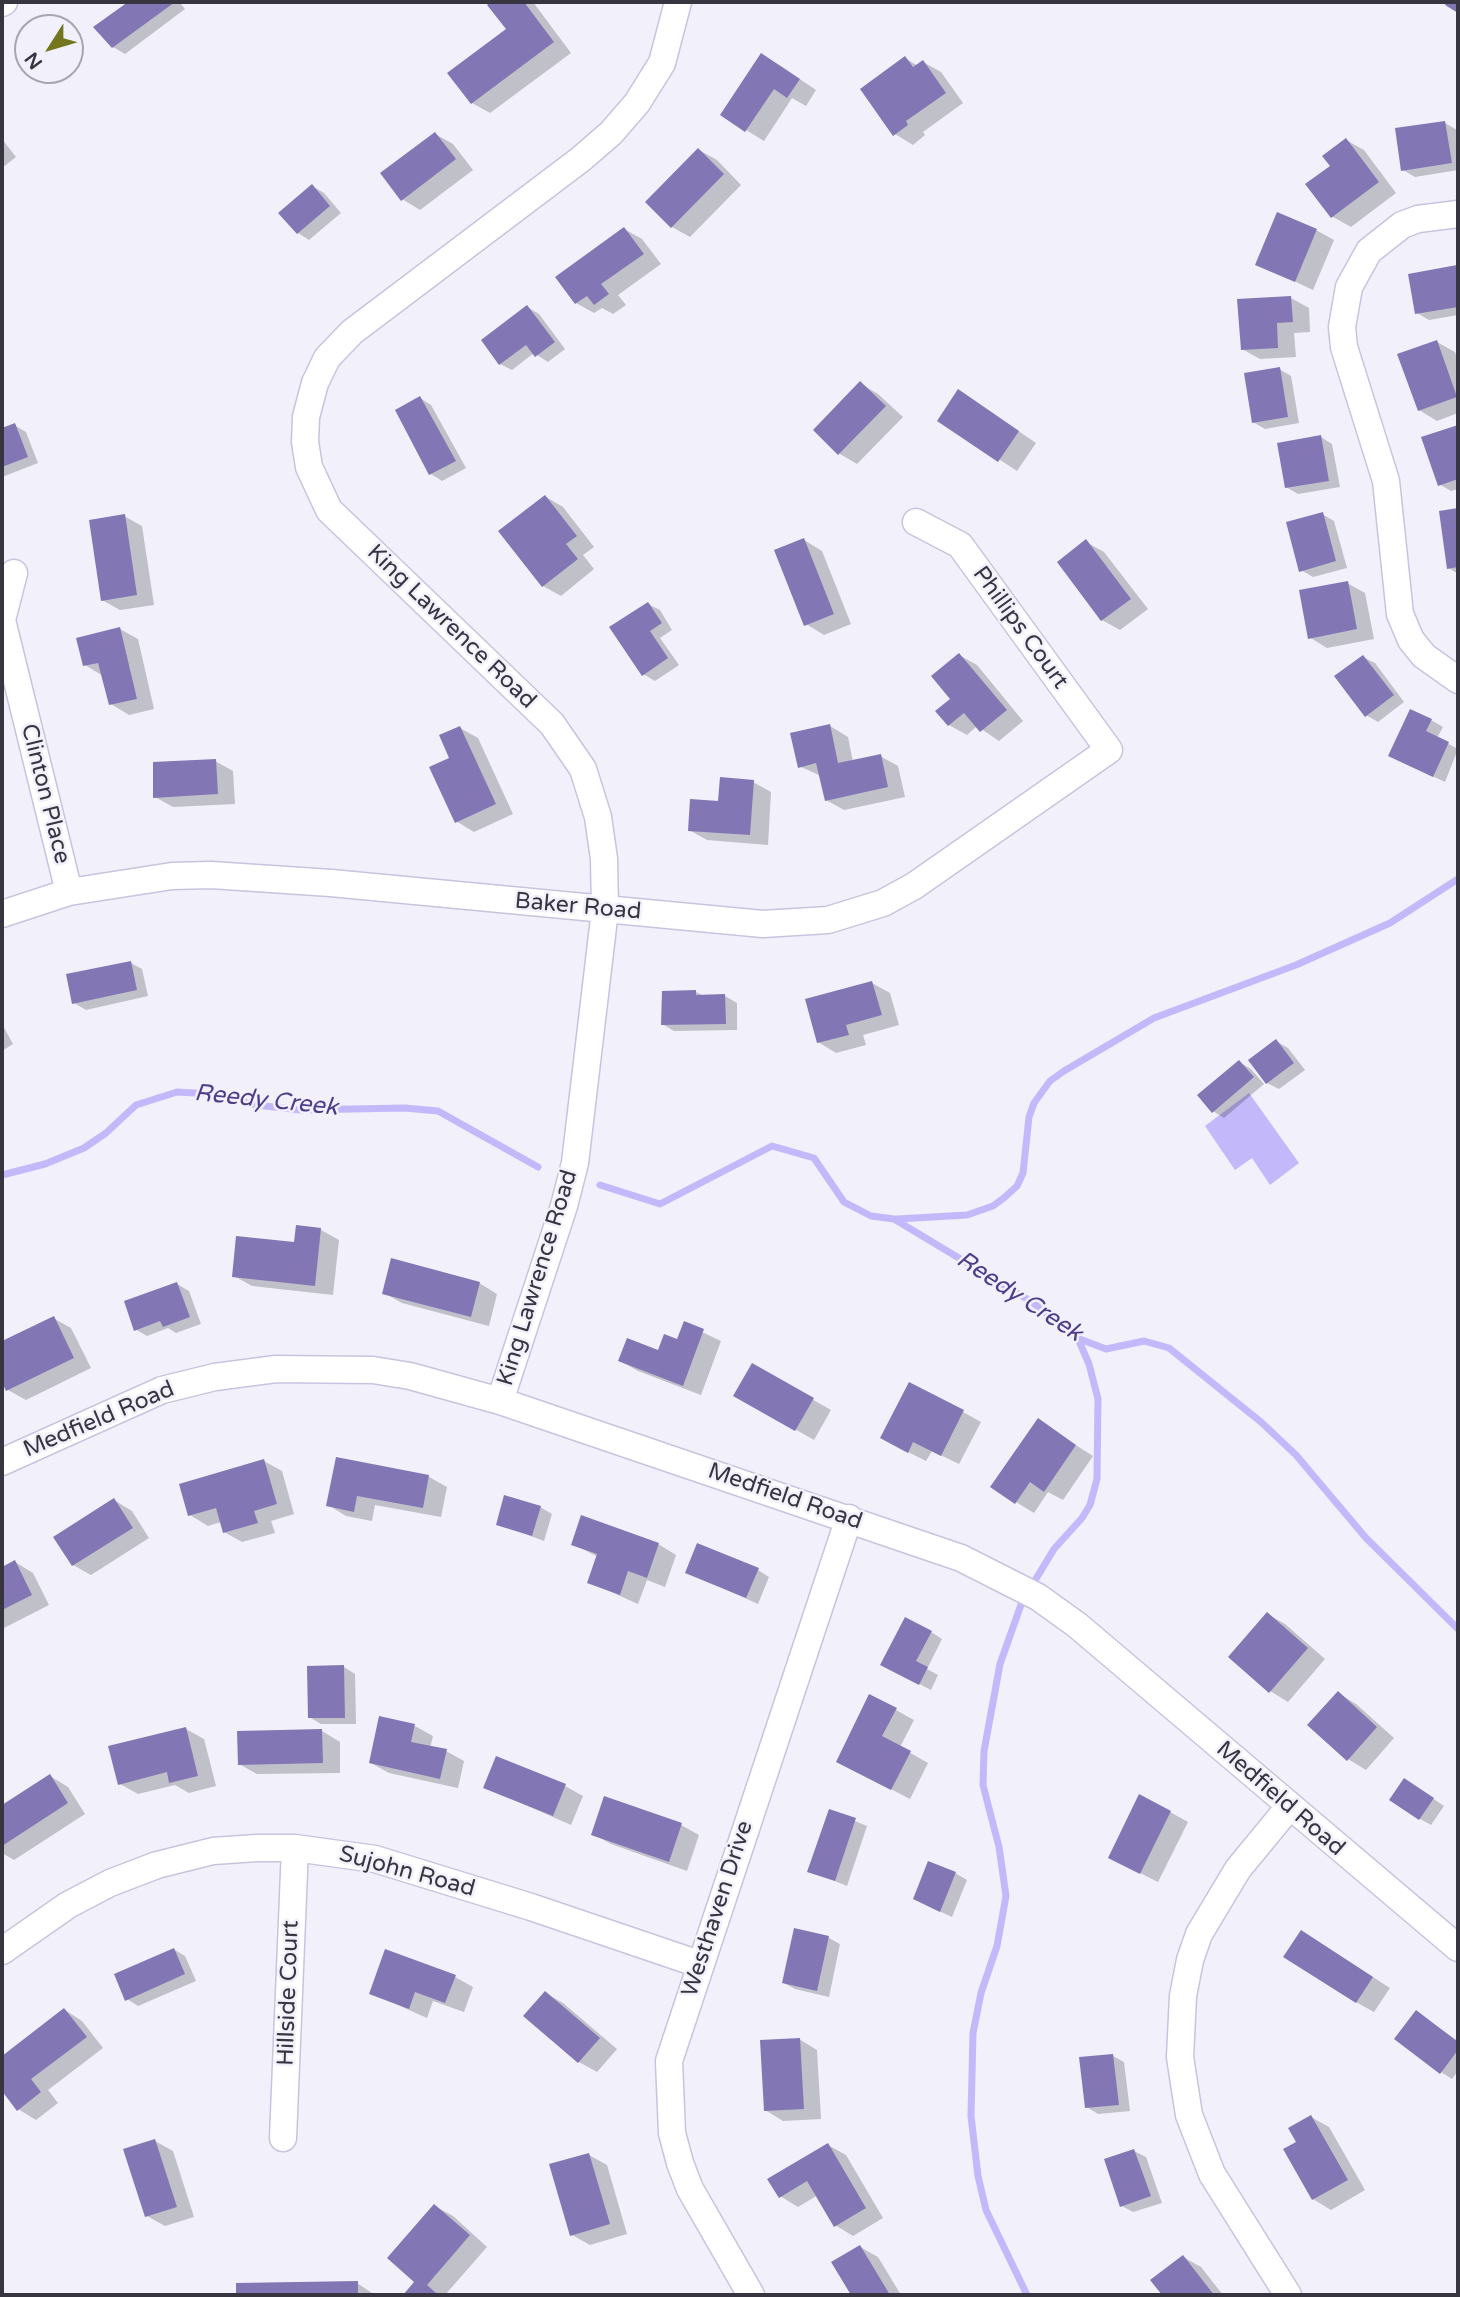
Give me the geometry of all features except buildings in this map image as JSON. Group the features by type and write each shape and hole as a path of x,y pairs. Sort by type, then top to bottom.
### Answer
{"street":[{"name":"King Lawrence Road","path":"500,1401 565,1206 575,1163 605,910 598,817 583,769 552,724 330,510 309,467 305,442 306,417 315,383 327,358 352,332 570,167 628,113 662,63 678,2"},
{"path":"1458,214 1418,219 1402,225 1369,251 1349,287 1342,327 1344,347 1386,481 1400,614 1411,640 1424,656 1458,680"},
{"name":"Phillips Court","path":"916,522 960,545 1109,750"},
{"name":"Clinton Place","path":"14,573 2,620 69,892"},
{"name":"Baker Road","path":"2,915 69,892 172,876 251,876 763,924 828,920 859,912 914,886 1109,750"},
{"name":"Medfield Road","path":"2,1462 162,1390 215,1377 252,1372 337,1367 373,1370 410,1376 500,1401 961,1558 1038,1597 1077,1625 1458,1948"},
{"name":"Westhaven Drive","path":"751,2295 690,2189 672,2133 669,2061 849,1518"},
{"path":"1288,2295 1212,2174 1189,2115 1180,2057 1183,1996 1190,1960 1199,1934 1238,1869 1289,1807"},
{"name":"Sujohn Road","path":"2,1951 68,1905 110,1883 157,1865 213,1851 295,1848 375,1859 531,1907 699,1964"},
{"name":"Hillside Court","path":"283,2138 295,1848"}],"shaded area":[{"path":"1249,1093 1299,1163 1270,1185 1252,1158 1235,1170 1205,1126"}],"waterway":[{"path":"897,1219 967,1215 993,1206 1005,1197 1017,1186 1023,1173 1029,1117 1034,1103 1050,1081 1064,1071 1154,1018 1296,965 1390,923 1458,879"},
{"name":"Reedy Creek","path":"2,1175 45,1164 84,1148 106,1133 136,1105 177,1092 212,1094 256,1105 301,1110 405,1108 438,1111 538,1167"},
{"name":"Reedy Creek","path":"600,1185 660,1204 772,1146 814,1158 844,1202 871,1216 894,1219 1032,1302 1077,1338 1106,1349 1144,1341 1169,1348 1261,1422 1296,1455 1366,1538 1458,1629"},
{"path":"1027,2295 986,2210 978,2176 971,2116 973,2033 981,1993 997,1946 1006,1896 999,1847 983,1785 984,1751 1000,1664 1022,1602 1054,1549 1090,1505 1097,1479 1098,1399 1089,1364 1079,1341"}]}
